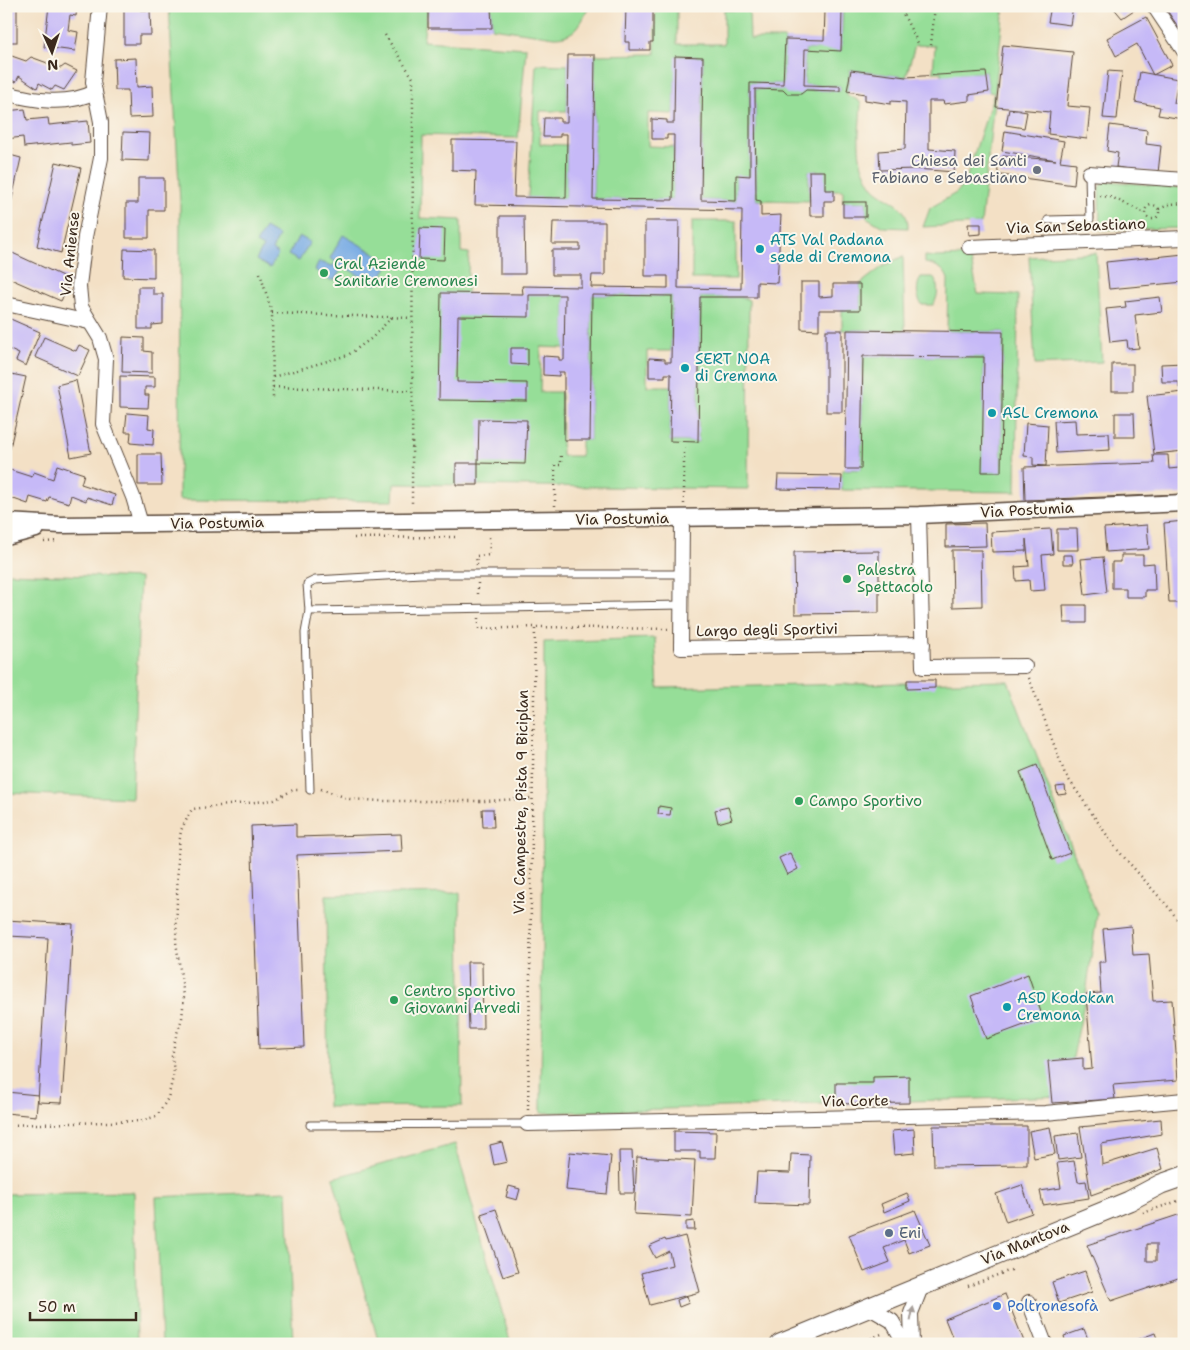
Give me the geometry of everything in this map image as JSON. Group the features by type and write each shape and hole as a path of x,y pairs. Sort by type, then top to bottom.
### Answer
{"main road":[{"name":"Via Mantova","path":"780,1344 1129,1201 1161,1184 1184,1176"},
{"name":"Via Mantova","path":"1129,1201 1184,1189"}],"street":[{"name":"Via Aniense","path":"100,6 93,82 101,122 101,158 86,238 80,286 80,307 100,338 106,358 103,424 134,497 141,524"},
{"path":"1154,6 1184,52"},
{"path":"6,93 21,97 58,101 82,98 95,92"},
{"path":"1089,173 1184,180"},
{"name":"Via San Sebastiano","path":"969,247 1184,238"},
{"path":"6,304 89,322"},
{"name":"Via Postumia","path":"6,522 61,525 554,520 683,513 919,515 1184,502"},
{"name":"Largo degli Sportivi","path":"683,513 681,648 923,644"},
{"path":"919,515 923,667 1025,666"},
{"name":"Via Postumia","path":"6,537 61,525"},
{"name":"Via Corte","path":"527,1124 1045,1113 1184,1100"},
{"path":"912,1344 911,1313 922,1285"},
{"path":"1029,1302 1045,1344"},
{"path":"868,1307 884,1314 897,1328 905,1344"}],"lane":[{"path":"1048,220 1090,220 1089,173"},
{"path":"310,790 305,633 309,611 307,584 315,580 422,574 683,574"},
{"path":"309,611 682,604"},
{"path":"310,1125 527,1124"}],"path":[{"path":"899,6 919,45"},
{"path":"932,45 935,6"},
{"path":"385,35 413,78 412,510"},
{"path":"1098,196 1111,197 1145,212 1149,218 1154,219 1158,217 1159,209"},
{"path":"1159,209 1171,204 1184,203"},
{"path":"1145,212 1150,205 1154,205 1159,209"},
{"path":"260,273 272,313 272,400"},
{"path":"272,313 412,318"},
{"path":"273,377 348,355 372,338 392,317"},
{"path":"273,387 411,391"},
{"path":"683,513 684,445"},
{"path":"554,520 555,465 561,465 561,456"},
{"name":"Via Campestre, Pista 9 Biciplan","path":"527,1124 534,627 682,629"},
{"path":"1025,666 1065,774 1115,847 1170,908 1184,929"},
{"path":"6,1125 141,1121 157,1116 168,1098 174,1073 172,1056 182,1019 184,996 176,942 178,853 181,830 192,809 274,800 293,790 324,789 350,799 380,801 486,801 532,798"},
{"path":"966,1287 1011,1270 1013,1264"},
{"path":"857,1344 897,1328"}],"green space":[{"name":"Cral Aziende Sanitarie Cremonesi","path":"169,6 447,6 428,7 423,41 526,48 518,138 421,135 420,218 461,220 461,252 469,253 467,294 565,295 565,348 541,347 540,392 561,392 562,456 581,456 581,440 590,440 592,295 672,296 671,351 647,351 647,386 671,386 670,441 698,442 700,297 741,297 749,300 748,489 394,484 393,501 179,500 180,202"},
{"path":"491,6 589,6 584,18 573,32 568,35 555,37 492,28"},
{"path":"843,6 1004,6 981,224 923,227 930,208 956,193 964,185 994,93 989,92 986,72 941,76 941,72 933,72 935,46 915,45 906,77 850,70 847,95 858,100 861,104 859,148 862,165 870,184 902,210 908,228 883,227 866,217 866,202 843,202 843,190 825,190 824,171 809,171 809,201 756,200 755,89 801,93 806,90 840,91 840,86 804,85 805,49 841,50"},
{"path":"677,8 677,44 724,44 724,10 749,10 750,39 785,39 783,84 750,83 750,176 736,176 736,201 701,200 703,57 676,56 674,114 648,113 648,146 674,147 673,200 593,199 595,55 655,54 655,9"},
{"path":"536,64 568,65 567,111 540,111 540,144 567,145 566,198 528,198"},
{"path":"1108,181 1184,188 1184,228 1100,230 1099,188 1102,183"},
{"path":"692,221 736,221 736,279 692,279"},
{"path":"1096,253 1102,362 1035,365 1029,257"},
{"path":"903,256 905,330 842,330 842,310 860,309 860,284 882,267"},
{"path":"925,256 970,256 978,294 1018,295 1016,492 841,490 842,470 861,469 863,356 984,357 983,472 1001,472 1003,332 947,331 948,279 939,268 925,263"},
{"path":"921,277 933,277 935,280 937,294 933,305 922,305 920,302 917,291"},
{"path":"9,573 140,578 132,798 6,793"},
{"name":"Campo Sportivo","path":"655,638 658,688 1008,681 1097,914 1086,994 1065,1096 541,1113 544,642"},
{"name":"Centro sportivo Giovanni Arvedi","path":"460,893 462,1106 328,1107 326,895"},
{"path":"455,1144 511,1344 379,1344 333,1178"},
{"path":"287,1191 293,1344 162,1344 156,1197"},
{"path":"134,1192 137,1344 6,1344 6,1194"}],"water":[{"path":"265,228 279,236 272,250 278,254 270,268 256,260 263,247 256,243"},
{"path":"343,235 390,262 376,285 343,266 335,280 330,280 315,270 319,262 333,266 336,262 330,258"},
{"path":"299,236 310,242 299,261 288,255"}],"building":[{"path":"6,6 17,6 17,42 6,42"},
{"path":"49,6 77,6 76,16 70,15 68,30 78,32 75,51 44,47"},
{"path":"124,6 140,6 140,10 150,10 151,35 139,35 139,44 124,44"},
{"path":"428,6 491,6 492,28 428,28"},
{"path":"626,6 653,6 653,42 650,42 650,50 629,50 629,42 625,42"},
{"path":"1051,6 1073,6 1070,25 1048,22"},
{"path":"1112,6 1135,6 1137,8 1122,18"},
{"path":"1164,6 1184,6 1184,34 1181,31"},
{"path":"825,11 842,11 841,51 805,49 804,85 840,86 840,91 806,90 801,94 787,94 783,90 755,89 756,200 761,201 761,216 781,215 777,283 757,282 757,297 700,297 698,442 670,441 671,374 665,374 665,377 649,377 649,358 665,359 665,362 671,362 672,296 592,295 590,440 564,440 564,372 559,372 559,376 543,375 543,356 559,357 559,360 564,360 565,295 529,295 529,317 458,316 457,382 527,383 527,401 439,400 441,293 523,294 522,286 581,287 581,275 552,275 552,250 580,250 580,244 552,244 553,222 605,222 605,275 592,275 591,287 668,288 668,276 645,276 645,221 679,221 678,288 741,289 742,210 475,205 476,171 452,170 452,140 516,141 514,197 566,198 567,134 560,134 560,137 543,137 544,118 560,118 560,122 567,122 568,55 595,55 593,199 673,200 674,135 667,135 667,139 652,139 652,119 667,120 667,123 674,123 675,56 703,57 701,200 736,201 736,175 750,176 750,83 783,84 785,39 824,40"},
{"path":"1146,17 1172,65 1153,75 1137,44 1116,56 1107,38"},
{"path":"1003,45 1073,52 1067,106 1090,108 1087,139 1048,134 1050,112 996,107"},
{"path":"6,54 26,61 31,57 61,68 65,65 77,71 64,90 55,86 52,90 39,83 37,88 19,76 16,82 6,78"},
{"path":"136,58 137,87 152,86 153,117 129,118 128,90 115,90 114,59"},
{"path":"851,70 906,77 986,72 989,92 969,95 969,101 944,104 943,101 929,101 929,149 955,151 954,172 916,169 880,170 879,151 905,149 906,102 891,101 891,104 865,100 865,94 847,91"},
{"path":"1108,71 1122,72 1117,119 1103,118"},
{"path":"1140,72 1178,79 1174,103 1184,104 1183,119 1158,115 1160,107 1135,102"},
{"path":"25,109 27,120 48,118 49,125 88,121 90,143 71,145 71,142 24,147 23,137 6,139 6,111"},
{"path":"1009,109 1027,112 1024,128 1006,125"},
{"path":"1110,125 1147,130 1146,144 1161,146 1158,173 1116,167 1118,153 1107,151"},
{"path":"1005,131 1064,141 1060,161 1076,163 1074,185 1001,175 998,172 997,164 1003,156 1056,160 1002,151"},
{"path":"123,132 150,133 149,161 122,160"},
{"path":"6,154 21,158 7,222 6,222"},
{"path":"56,162 81,168 61,253 37,246"},
{"path":"809,171 825,171 825,190 834,190 834,201 824,201 824,216 810,216"},
{"path":"138,178 164,178 164,210 149,210 149,238 126,238 126,203 138,203"},
{"path":"843,202 866,202 866,217 843,217"},
{"path":"500,216 524,216 525,274 500,274"},
{"path":"968,224 981,224 981,234 969,235"},
{"path":"420,228 445,229 444,260 419,259"},
{"path":"124,249 154,250 154,278 123,277"},
{"path":"6,250 71,280 61,301 6,277"},
{"path":"1184,254 1184,282 1109,289 1106,262"},
{"path":"801,282 819,282 819,297 833,296 833,284 860,284 860,310 819,310 819,330 801,329"},
{"path":"138,287 153,287 153,294 163,294 163,324 152,325 152,329 138,329"},
{"path":"1160,297 1162,312 1135,315 1139,348 1128,349 1127,340 1110,342 1106,309 1126,307 1125,301"},
{"path":"6,317 40,332 26,366 16,361 19,354 6,348"},
{"path":"826,330 842,330 842,412 826,412"},
{"name":"ASL Cremona","path":"847,330 1003,332 1001,472 982,472 984,357 863,356 861,469 845,469"},
{"path":"44,337 76,351 79,345 90,350 78,376 35,357"},
{"path":"123,337 144,338 144,351 152,352 152,373 122,372"},
{"path":"511,348 528,348 528,365 511,364"},
{"path":"1184,363 1184,388 1179,388 1179,382 1162,382 1161,364"},
{"path":"1112,364 1133,364 1133,391 1112,391"},
{"path":"6,373 26,377 7,461 6,461"},
{"path":"120,376 155,377 155,387 145,387 145,395 149,395 148,408 120,407"},
{"path":"76,380 91,453 71,457 57,385"},
{"path":"1184,392 1184,451 1154,454 1147,396"},
{"path":"127,413 149,415 148,428 154,429 153,445 130,443 131,432 125,432"},
{"path":"1115,413 1134,413 1135,437 1115,437"},
{"path":"479,419 527,420 525,464 478,463"},
{"path":"1075,420 1076,434 1109,433 1110,450 1056,453 1054,421"},
{"path":"1026,423 1048,425 1046,466 1033,465 1033,457 1024,456"},
{"path":"138,454 161,454 162,485 138,485"},
{"path":"1153,455 1168,455 1169,469 1179,468 1179,455 1184,455 1184,494 1025,500 1024,467 1154,463"},
{"path":"456,463 478,463 478,485 456,485"},
{"path":"57,465 84,474 81,484 115,495 112,505 87,497 86,501 71,495 69,503 49,497 47,502 30,497 28,504 8,497 6,502 6,478 10,470 32,477 34,472 53,479"},
{"path":"778,475 842,476 841,490 777,489"},
{"path":"1184,521 1184,603 1169,603 1164,523"},
{"path":"985,523 986,546 946,547 946,524"},
{"path":"1147,525 1149,549 1106,552 1104,528"},
{"path":"1051,529 1053,554 1042,555 1045,590 1030,591 1029,580 1016,581 1015,567 1029,566 1026,539 1026,551 992,552 991,532"},
{"path":"1057,529 1077,529 1078,550 1057,550"},
{"path":"952,550 981,550 982,606 953,607"},
{"path":"879,551 879,613 795,614 794,552"},
{"path":"1063,555 1072,555 1073,564 1063,564"},
{"path":"1121,555 1143,555 1143,564 1154,563 1155,590 1145,590 1145,597 1126,597 1126,588 1112,588 1112,562 1121,562"},
{"path":"1103,557 1107,592 1085,595 1081,559"},
{"path":"1063,605 1086,605 1086,623 1064,623"},
{"path":"907,680 935,680 935,688 907,689"},
{"path":"1037,765 1070,853 1052,860 1020,772"},
{"path":"1065,786 1066,794 1058,795 1056,787"},
{"path":"659,806 671,808 670,815 658,814"},
{"path":"728,807 732,819 718,823 715,810"},
{"path":"482,809 493,809 494,827 483,827"},
{"path":"296,824 296,837 401,834 402,851 297,855 304,1047 259,1049 251,826"},
{"path":"790,853 798,869 787,875 779,858"},
{"path":"6,920 73,924 62,1103 38,1102 48,938 8,936 6,945"},
{"path":"1131,926 1133,955 1149,954 1153,1001 1172,1000 1178,1080 1113,1085 1115,1099 1052,1103 1048,1061 1083,1058 1083,1070 1092,1069 1086,994 1101,993 1099,962 1106,962 1103,929"},
{"path":"467,962 482,962 483,1029 469,1029"},
{"name":"ASD Kodokan Cremona","path":"1028,974 1043,1018 986,1039 971,996"},
{"path":"909,1076 909,1103 836,1104 836,1083 873,1083 873,1077"},
{"path":"6,1092 38,1095 36,1116 6,1113"},
{"path":"1161,1119 1162,1134 1101,1144 1102,1165 1157,1148 1163,1169 1091,1195 1080,1127"},
{"path":"933,1126 1027,1126 1027,1165 934,1166"},
{"path":"1050,1127 1055,1154 1034,1158 1029,1131"},
{"path":"914,1129 915,1153 894,1155 892,1131"},
{"path":"674,1131 716,1132 715,1158 700,1158 700,1151 674,1151"},
{"path":"1078,1133 1081,1157 1058,1160 1055,1136"},
{"path":"502,1142 507,1162 494,1165 490,1145"},
{"path":"619,1151 632,1151 634,1193 620,1193"},
{"path":"570,1152 611,1156 607,1194 566,1190"},
{"path":"791,1154 810,1155 809,1205 755,1203 757,1172 790,1173"},
{"path":"637,1157 695,1160 692,1217 634,1214"},
{"path":"1074,1161 1078,1182 1086,1181 1089,1198 1043,1205 1040,1191 1061,1188 1057,1163"},
{"path":"1022,1185 1032,1213 1006,1222 996,1194"},
{"path":"509,1186 520,1189 517,1200 506,1197"},
{"path":"907,1193 910,1201 884,1212 881,1204"},
{"path":"496,1209 518,1272 503,1277 481,1214"},
{"path":"915,1210 930,1245 909,1253 904,1240 884,1248 890,1262 864,1272 849,1235"},
{"path":"1184,1213 1184,1245 1182,1246 1180,1239 1177,1239 1184,1258 1184,1276 1111,1301 1087,1245","holes":["1147,1244 1156,1244 1156,1261 1147,1261"]},
{"path":"694,1221 695,1230 686,1230 686,1222"},
{"path":"685,1236 700,1292 650,1305 641,1273 672,1265 669,1251 655,1258 649,1246 665,1239 666,1241"},
{"path":"1085,1271 1092,1292 1059,1303 1052,1282"},
{"path":"1005,1294 1025,1344 955,1344 945,1319"},
{"path":"687,1296 689,1303 679,1307 677,1300"},
{"path":"1084,1329 1090,1344 1066,1344 1064,1336"},
{"path":"1155,1333 1159,1344 1126,1344"}],"place":[{"name":"Chiesa dei Santi Fabiano e Sebastiano","path":"1037,170"},
{"name":"ATS Val Padana sede di Cremona","path":"760,249"},
{"name":"Cral Aziende Sanitarie Cremonesi","path":"324,273"},
{"name":"SERT NOA di Cremona","path":"685,368"},
{"name":"ASL Cremona","path":"992,413"},
{"name":"Palestra Spettacolo","path":"847,579"},
{"name":"Campo Sportivo","path":"799,801"},
{"name":"Centro sportivo Giovanni Arvedi","path":"394,1000"},
{"name":"ASD Kodokan Cremona","path":"1007,1007"},
{"name":"Eni","path":"889,1233"},
{"name":"Poltronesofà","path":"997,1306"}]}
